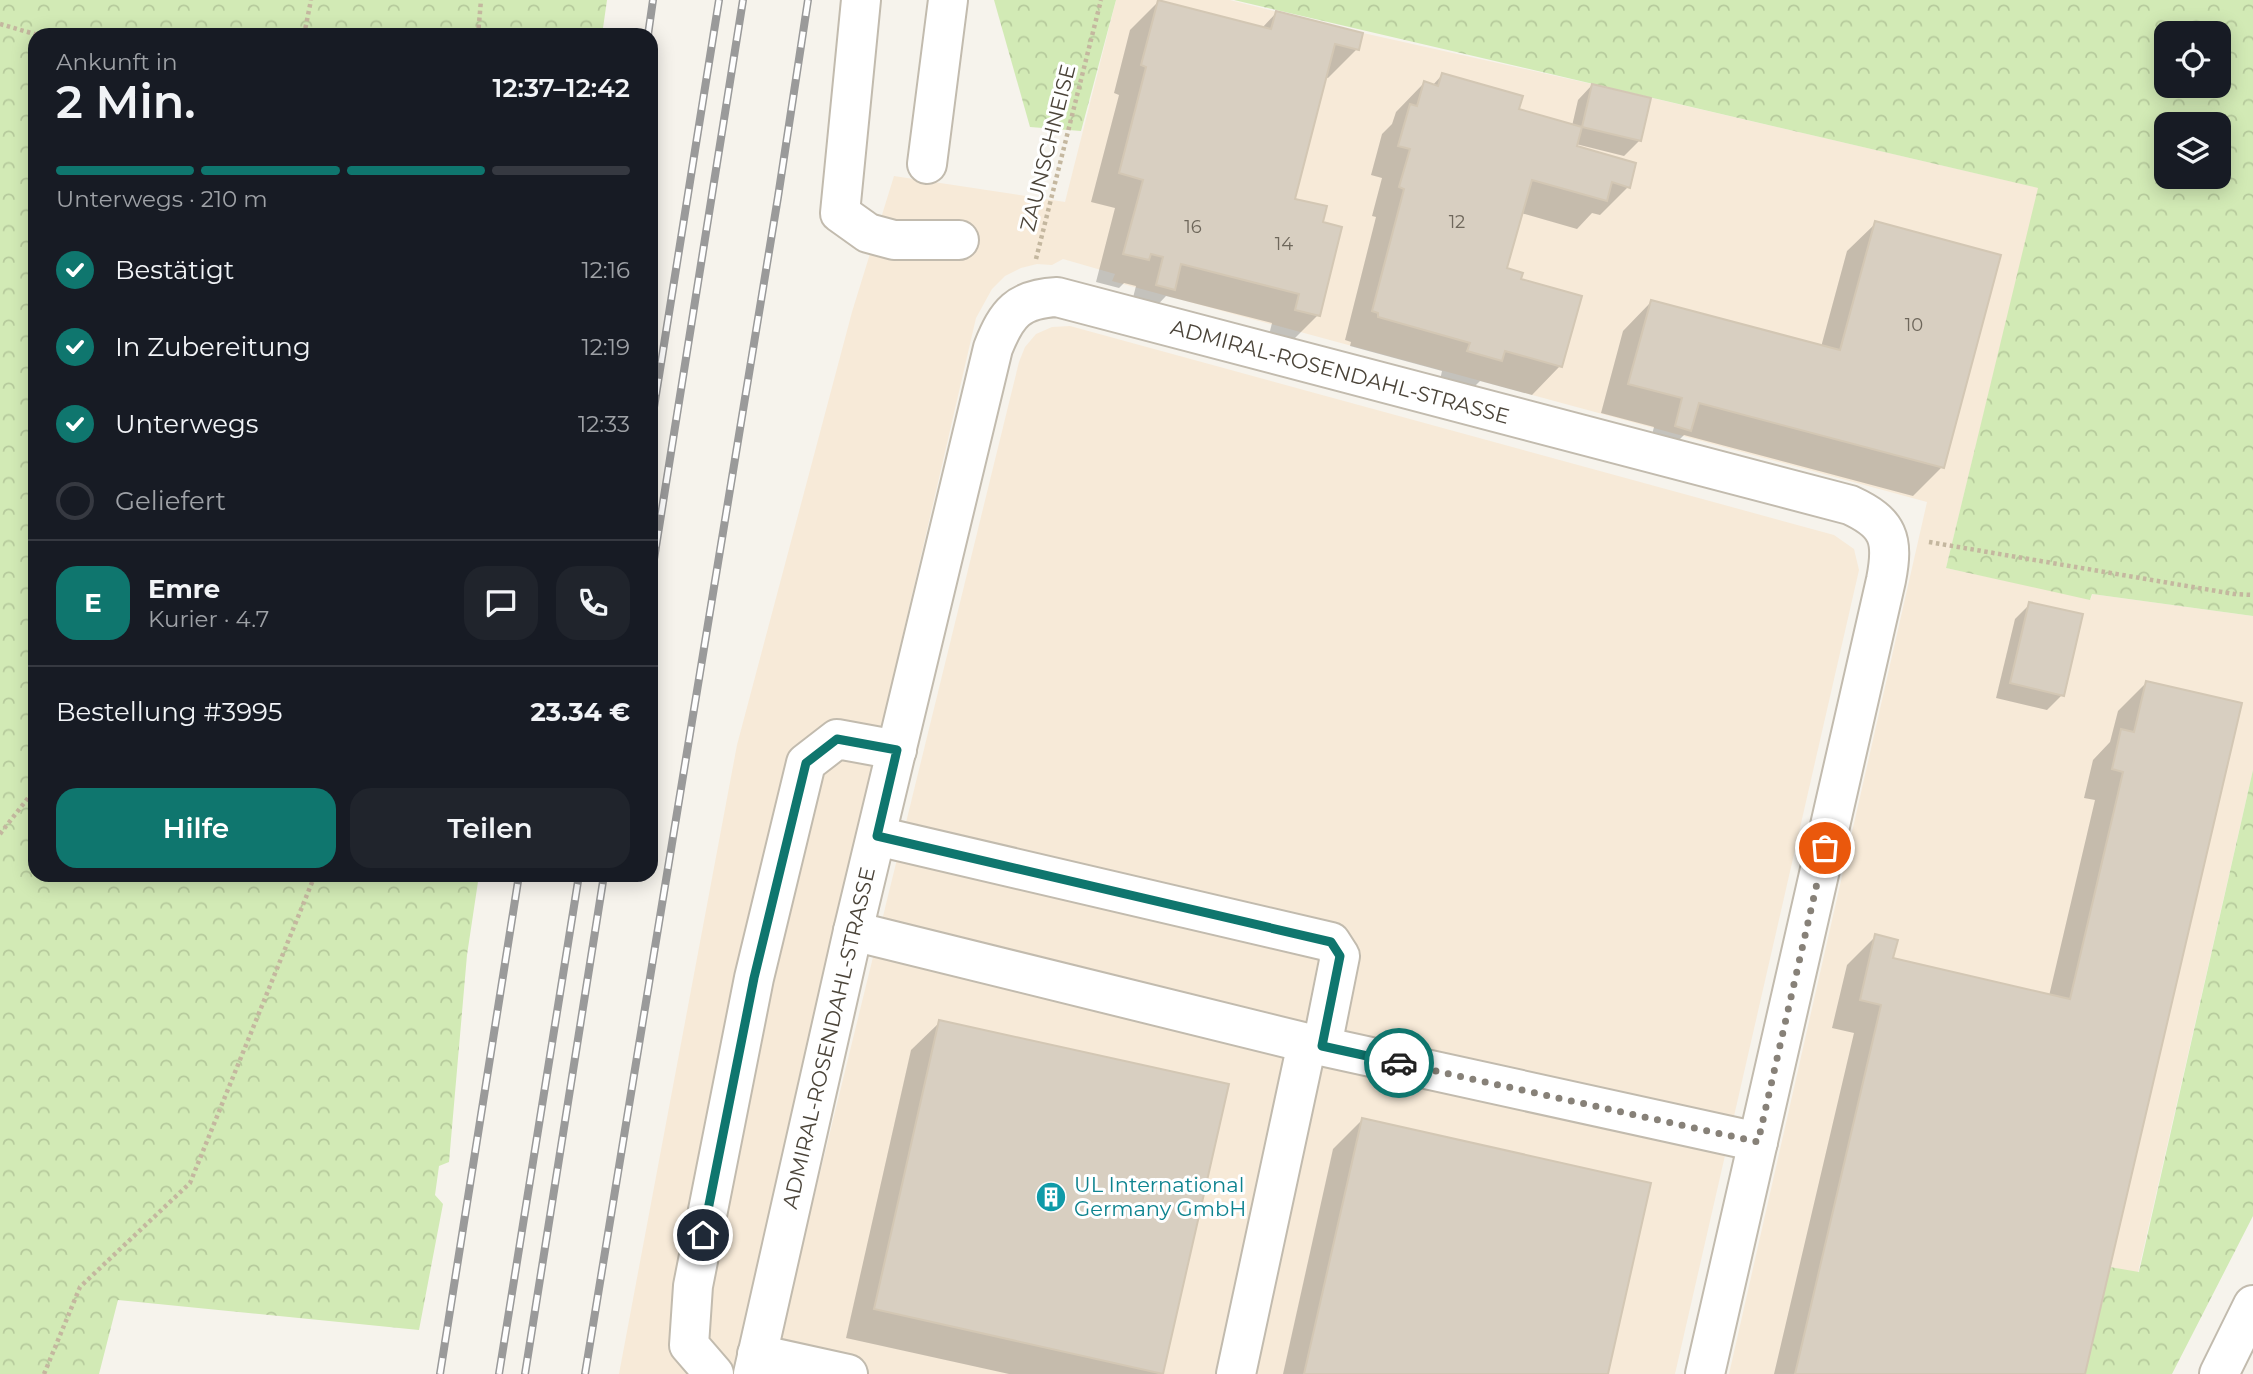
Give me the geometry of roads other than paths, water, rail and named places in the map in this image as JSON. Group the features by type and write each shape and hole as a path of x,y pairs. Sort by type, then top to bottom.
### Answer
{"street":[{"path":"861,0 840,213 868,233 894,240 959,240"},
{"path":"927,164 948,0"},
{"name":"ADMIRAL-ROSENDAHL-STRASSE","path":"755,1364 853,931 993,348 1013,311 1023,303 1041,298 1057,297 1085,303 1480,410 1850,505 1871,515 1887,535 1890,559 1758,1142"},
{"path":"714,1374 689,1345 693,1286 754,978 806,763 837,739 897,750"},
{"path":"877,836 1331,942 1340,956 1315,1044 1236,1374"},
{"path":"853,931 1315,1044 1758,1142 1705,1374"},
{"path":"2219,1374 2253,1305"},
{"path":"755,1364 848,1374"}],"railway":[{"path":"649,28 653,0"},
{"path":"658,382 719,0"},
{"path":"658,534 743,0"},
{"path":"585,1374 808,0"},
{"path":"440,1374 518,882"},
{"path":"499,1374 578,882"},
{"path":"525,1374 603,882"}],"place":[{"name":"UL International Germany GmbH","path":"1051,1197"}]}
